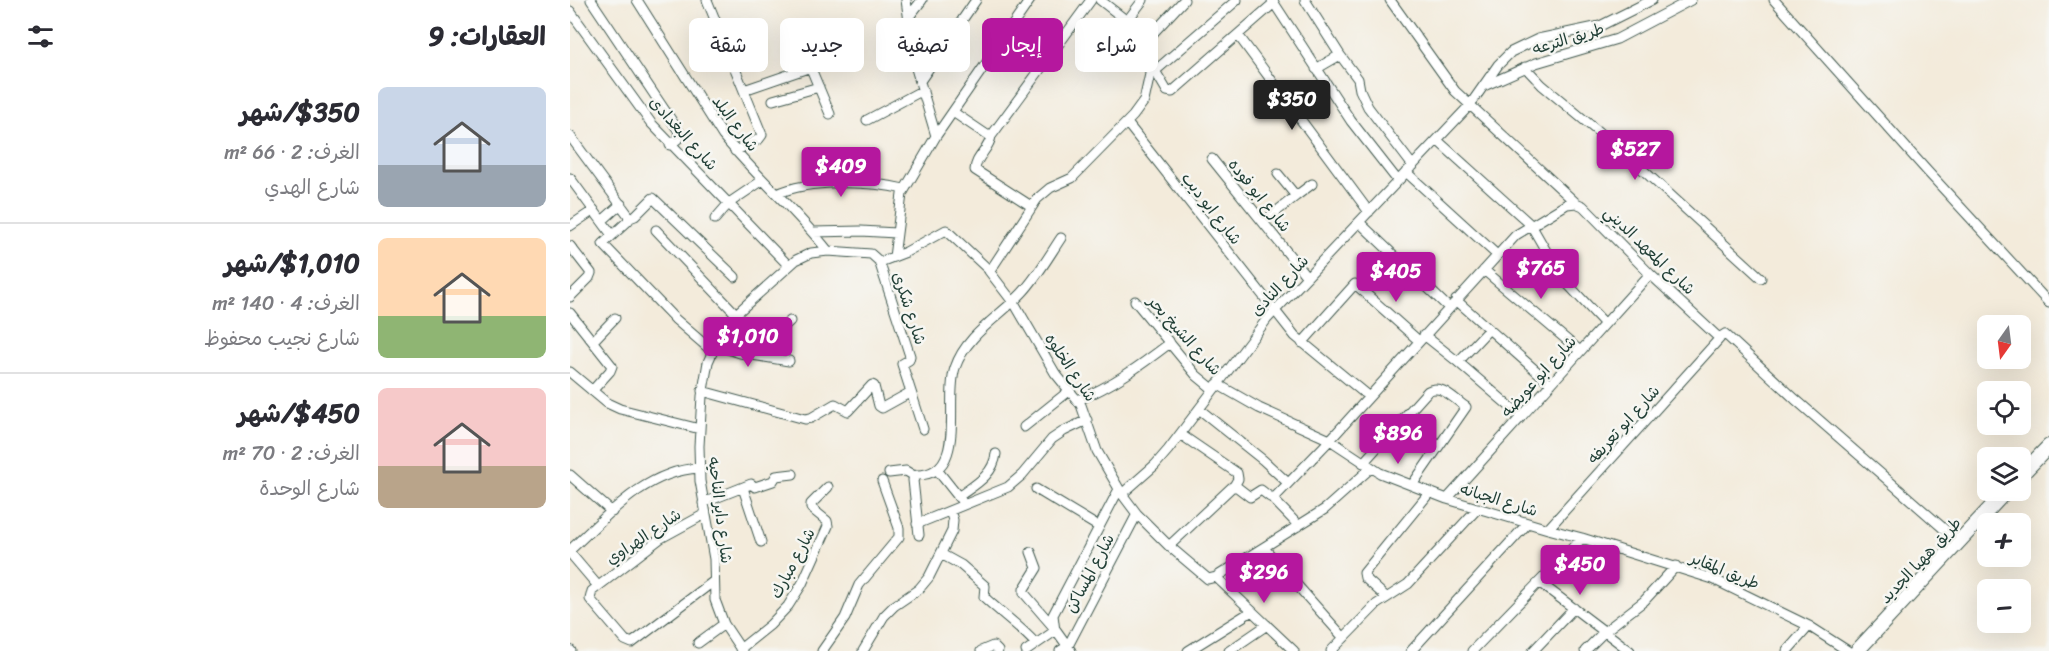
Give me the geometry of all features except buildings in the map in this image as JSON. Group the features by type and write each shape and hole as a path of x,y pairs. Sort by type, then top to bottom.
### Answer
{"main road":[{"path":"2031,465 2049,446"},
{"name":"طريق ههيا الجديد","path":"1857,651 1997,501"}],"street":[{"path":"591,0 680,133 679,138 670,145"},
{"name":"شارع البلد","path":"637,0 711,119 735,151 813,231 828,251"},
{"path":"707,0 762,135 759,139 735,151"},
{"path":"906,0 908,18"},
{"path":"908,18 922,0"},
{"path":"867,120 921,86 976,0"},
{"path":"894,257 904,189 936,136 1030,0"},
{"path":"1031,206 975,170 976,164 989,144 991,136 1091,0"},
{"path":"1128,18 1143,0"},
{"path":"1158,28 1184,0"},
{"path":"1158,67 1237,0"},
{"path":"1305,0 1358,79 1360,90 1368,107 1409,169 1497,255"},
{"path":"1390,0 1448,83 1470,105"},
{"name":"طريق الترعه","path":"1470,105 1498,65 1511,52 1548,37 1600,26 1652,0"},
{"name":"طريق الترعه","path":"1483,86 1525,67 1617,39 1691,0"},
{"path":"1774,0 2049,303"},
{"path":"1107,2 1123,18"},
{"path":"1156,72 1167,91 1172,92 1273,2 1352,121 1398,181"},
{"name":"شارع البغدادى","path":"570,11 642,112 670,145 788,265"},
{"path":"1238,35 1369,212"},
{"path":"1316,69 1340,54"},
{"path":"744,90 806,67 812,71 830,114"},
{"path":"1525,67 1542,85 1631,159 1761,278"},
{"path":"918,72 936,136"},
{"path":"879,261 894,257 946,230 950,231 989,271 1031,206 1050,188 1072,178 1139,109 1147,93 1150,72"},
{"path":"773,100 819,87"},
{"name":"شارع النادى","path":"1120,491 1155,465 1274,311 1470,105"},
{"name":"شارع المعهد الديني","path":"1470,105 1576,203 1583,206 1650,274 1720,338 1725,334 1795,399 1959,542"},
{"path":"953,112 991,136"},
{"name":"شارع ابو ديب","path":"1127,123 1274,311 1302,343 1369,397"},
{"path":"570,136 630,218"},
{"path":"1437,140 1531,225 1561,278 1605,324"},
{"name":"شارع ابو فوده","path":"1212,159 1307,277"},
{"path":"1278,174 1296,196"},
{"path":"570,178 612,235"},
{"path":"715,219 729,203 763,180"},
{"path":"777,194 799,186 828,184 872,183 904,189"},
{"path":"1263,222 1312,184"},
{"path":"735,277 655,196 603,244 667,311 714,348 789,361"},
{"path":"1272,498 1330,440 1516,235 1567,204 1576,203"},
{"path":"602,221 621,204"},
{"path":"570,226 594,210"},
{"path":"1359,222 1449,308"},
{"path":"656,230 736,314"},
{"path":"813,231 896,233"},
{"path":"889,473 900,470 916,477 938,471 950,450 951,386 957,364 982,329 1013,302 1031,282 1061,238"},
{"path":"570,246 591,273 570,297"},
{"name":"شارع داير الناحيه","path":"739,647 724,624 715,600 714,559 699,468 702,391 705,373 714,348 736,314 788,265 803,256 828,251 871,254 879,261"},
{"name":"شارع شكرى","path":"879,261 910,356 909,360 902,364 923,429"},
{"path":"1484,270 1580,351"},
{"name":"شارع الخلوه","path":"989,271 1013,302 1049,363 1078,400 1097,451 1120,491 1137,514 1169,546 1208,579 1216,577"},
{"name":"شارع ابو عويضه","path":"1447,499 1650,274"},
{"path":"1302,343 1355,284 1422,338 1458,362 1521,416"},
{"path":"1456,300 1551,384"},
{"name":"شارع الشيخ بحر","path":"1135,301 1196,375 1215,386"},
{"path":"570,313 612,368 592,391"},
{"path":"593,341 615,318"},
{"path":"753,355 790,321"},
{"path":"1458,362 1489,329"},
{"name":"شارع ابو تعريفه","path":"1548,529 1720,338"},
{"path":"1078,400 1102,390 1127,375 1170,343"},
{"path":"570,372 607,403 620,409 700,429"},
{"path":"702,391 805,419 835,404 848,411 872,385 879,406 882,408 911,392"},
{"name":"شارع الجبانه","path":"1215,386 1330,440 1367,466 1412,485 1447,499 1582,538"},
{"path":"1294,651 1216,577 1338,500 1428,391 1431,388 1440,388 1466,407 1412,485"},
{"path":"1024,428 1069,391"},
{"path":"1199,409 1255,452 1288,483"},
{"path":"961,501 1008,487 1022,475 1052,439 1087,420"},
{"path":"1169,546 1238,480 1237,473 1180,434"},
{"path":"917,524 950,511 987,475 996,454"},
{"path":"699,468 680,470 660,477 639,490 570,552 598,586 592,591 590,599 625,640 632,643 714,581"},
{"path":"938,471 961,501"},
{"path":"703,503 752,484 756,487 773,482 776,476 793,474"},
{"path":"570,475 612,512"},
{"path":"916,477 914,480 919,535"},
{"path":"822,651 841,624 859,585 899,537 899,528 882,481"},
{"path":"1234,486 1251,497 1261,490 1299,526"},
{"name":"شارع مبارك","path":"739,647 779,616 802,584 828,526 827,521 811,508 811,504 828,487"},
{"path":"742,488 762,542"},
{"path":"1036,489 1099,527"},
{"path":"1066,649 1052,620 1053,615 1120,491"},
{"path":"1386,597 1365,578 1364,573 1430,492"},
{"path":"1331,651 1377,603 1408,584 1478,508"},
{"path":"863,651 884,616 924,584 953,527 950,511"},
{"name":"شارع الهراوي","path":"598,586 661,538 705,514"},
{"name":"شارع المساكن","path":"1066,649 1137,514"},
{"path":"1412,651 1528,523"},
{"path":"1472,651 1582,538"},
{"name":"طريق المقابر","path":"1582,538 1676,566 1731,586 1809,626 1848,651"},
{"path":"1264,548 1344,638"},
{"path":"1031,552 1038,566 1024,589 1024,593 1056,630"},
{"path":"941,554 955,561 976,578 985,587 984,597 1007,619 1018,625 1036,644"},
{"path":"1585,651 1605,631 1644,601 1676,566"},
{"path":"1539,582 1630,651"},
{"path":"1533,651 1574,608"},
{"path":"1188,651 1252,611"},
{"path":"698,643 724,624"},
{"path":"1229,651 1267,625"},
{"path":"1787,651 1809,626"},
{"path":"1026,651 1056,630"},
{"path":"981,651 991,646 998,651"},
{"path":"728,651 739,647"}]}
